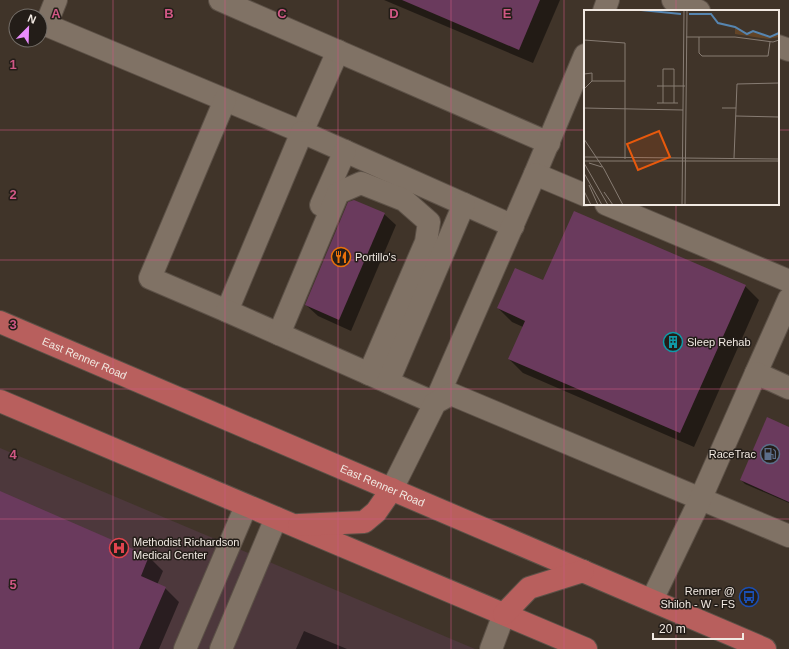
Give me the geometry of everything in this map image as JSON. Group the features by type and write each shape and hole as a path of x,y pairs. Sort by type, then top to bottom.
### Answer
{"main road":[{"name":"East Renner Road","path":"0,322 765,649"},
{"path":"0,401 586,649"},
{"path":"285,521 364,522 376,512 392,489"},
{"path":"504,614 529,588 583,571"}],"lane":[{"path":"56,0 46,25 302,132 513,226"},
{"path":"220,0 548,142"},
{"path":"604,10 608,0"},
{"path":"674,0 697,10"},
{"path":"779,46 789,50"},
{"path":"227,312 302,132 338,51"},
{"path":"392,489 435,403 513,226 584,58"},
{"path":"225,100 150,278 435,403"},
{"path":"273,332 345,151"},
{"path":"535,174 584,195"},
{"path":"273,332 338,193 361,183 404,200 429,222 426,242 378,378"},
{"path":"378,378 464,204"},
{"path":"608,205 789,282"},
{"path":"652,600 700,500 789,299"},
{"path":"756,373 789,388"},
{"path":"435,403 451,394 700,500 789,536"},
{"path":"185,649 246,506"},
{"path":"221,649 285,521"},
{"path":"491,649 504,614"}],"shaded area":[{"name":"Methodist Richardson Medical Center","path":"0,448 475,649 0,649"}],"building":[{"path":"402,0 540,0 519,50"},
{"name":"Portillo's","path":"354,200 385,213 339,320 305,305 348,202"},
{"path":"574,211 746,285 680,433 508,359 525,321 497,308 515,268 543,280"},
{"name":"RaceTrac","path":"767,417 789,427 789,502 740,480"},
{"path":"0,491 149,556 141,576 166,587 139,649 0,649"}],"place":[{"name":"Portillo's","path":"341,257"},
{"name":"Sleep Rehab","path":"673,342"},
{"name":"RaceTrac","path":"770,454"},
{"name":"Methodist Richardson Medical Center","path":"119,548"},
{"name":"Renner @ Shiloh - W - FS","path":"749,597"}]}
